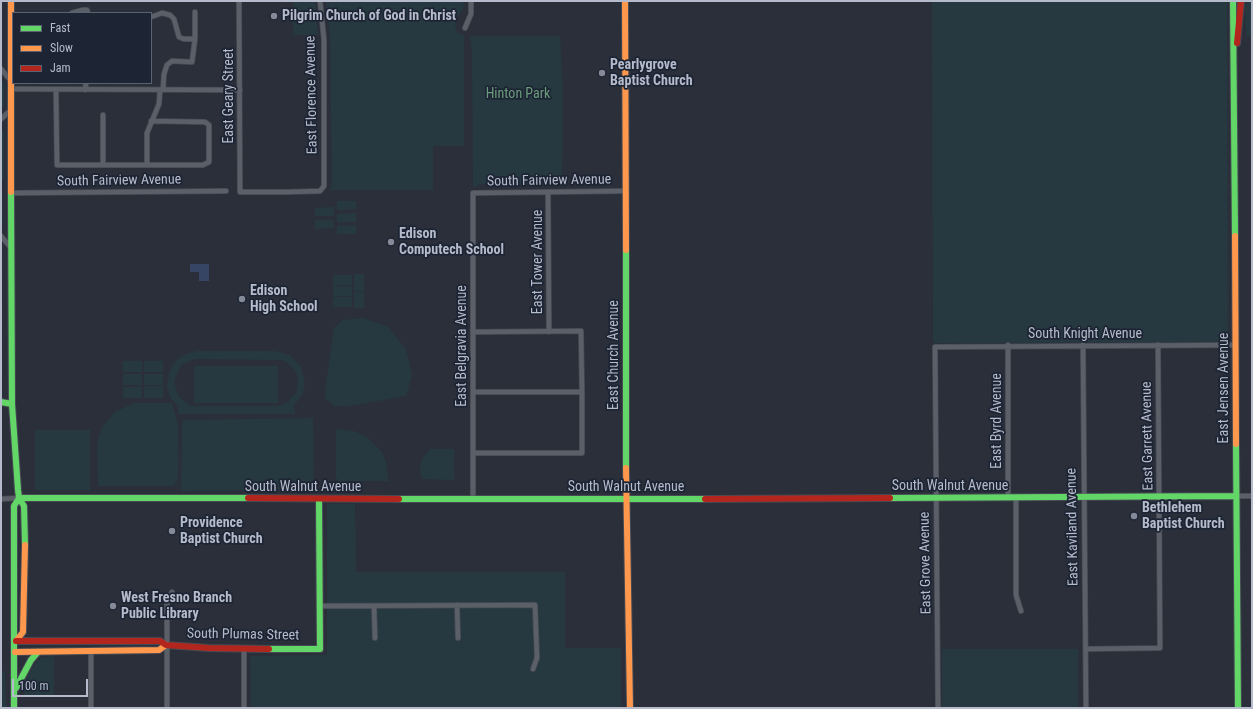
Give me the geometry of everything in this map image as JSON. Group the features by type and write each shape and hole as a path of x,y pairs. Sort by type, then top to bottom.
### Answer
{"street":[{"path":"11,1 12,404 19,498 24,506 25,567 23,632 16,641"},
{"name":"East Geary Street","path":"239,1 240,192"},
{"name":"East Florence Avenue","path":"240,192 316,192 323,189 325,182 324,40 320,1"},
{"path":"466,28 471,14 471,1"},
{"name":"East Church Avenue","path":"625,1 626,499 630,708"},
{"name":"East Jensen Avenue","path":"1233,1 1238,708"},
{"name":"East Jensen Avenue","path":"1234,68 1241,1"},
{"path":"76,12 87,10 88,12"},
{"path":"147,165 147,133 159,104 165,69 172,61 192,62 195,39 195,12"},
{"path":"152,17 162,13 170,15 174,19 179,36 184,39 195,39"},
{"path":"1,69 11,80"},
{"path":"85,90 86,84"},
{"path":"11,89 240,90"},
{"path":"56,90 57,165 203,165 209,162 209,125 205,122 151,121"},
{"path":"1,119 11,110"},
{"path":"102,115 103,165"},
{"name":"South Fairview Avenue","path":"12,193 226,191"},
{"name":"South Fairview Avenue","path":"474,193 625,191"},
{"name":"East Tower Avenue","path":"548,192 549,332"},
{"name":"East Belgravia Avenue","path":"474,193 474,499"},
{"path":"1,236 12,249"},
{"path":"473,332 581,331 582,392 582,453 474,453"},
{"name":"South Knight Avenue","path":"935,347 1008,345 1236,345"},
{"name":"East Byrd Avenue","path":"1008,345 1008,498"},
{"name":"East Kaviland Avenue","path":"1083,345 1083,498 1086,708"},
{"name":"East Garrett Avenue","path":"1086,649 1160,648 1158,345"},
{"name":"East Grove Avenue","path":"935,347 938,708"},
{"path":"473,392 582,392"},
{"path":"1,402 12,404"},
{"name":"South Walnut Avenue","path":"1,499 1083,498 1252,496"},
{"path":"14,708 16,641 14,506 19,498"},
{"path":"1016,498 1016,595 1021,611"},
{"path":"319,499 320,606 535,605 537,658 532,669"},
{"path":"167,708 167,604 172,592"},
{"path":"457,605 458,638"},
{"name":"South Plumas Street","path":"15,652 159,650 166,646 244,649 320,649 320,606"},
{"path":"374,606 375,638"},
{"name":"South Plumas Street","path":"16,641 160,641 166,646"},
{"path":"244,649 244,708"},
{"path":"91,651 92,708"},
{"path":"15,691 31,660 38,652"}],"green space":[{"path":"293,1 315,1 318,35 293,35"},
{"path":"326,1 464,1 463,9 456,19 455,25 457,32 464,36 464,146 433,146 433,190 330,190 332,183 330,37"},
{"path":"932,1 1227,1 1228,338 1223,342 933,343"},
{"path":"1248,1 1252,1 1252,36 1246,36 1245,6"},
{"name":"Hinton Park","path":"470,36 560,36 563,94 562,184 480,184 473,188 472,52"},
{"path":"1,80 4,84 4,106 1,109"},
{"path":"1,130 4,131 4,177 2,181 3,223 1,224"},
{"path":"337,201 356,201 356,209 337,210"},
{"path":"334,207 334,216 315,216 315,208"},
{"path":"356,213 356,222 337,222 337,214"},
{"path":"315,220 333,220 334,228 315,229"},
{"path":"356,225 356,234 337,234 337,226"},
{"path":"354,274 364,274 364,291 354,291"},
{"path":"333,275 352,275 352,285 333,285"},
{"path":"333,286 352,286 352,296 333,296"},
{"path":"354,292 364,292 364,308 354,308"},
{"path":"333,297 352,297 352,307 333,307"},
{"path":"363,318 387,326 406,349 412,375 406,396 349,406 334,406 325,398 334,328 343,320"},
{"path":"198,351 274,351 290,355 301,367 305,383 303,393 294,406 295,414 178,414 178,407 170,397 167,387 169,373 173,364 180,357","holes":["195,359 282,360 295,370 298,378 297,391 289,401 278,406 191,406 179,397 175,386 175,379 181,365"]},
{"path":"123,361 142,361 142,372 123,372"},
{"path":"144,361 163,361 163,372 144,372"},
{"path":"194,366 278,366 278,403 194,403"},
{"path":"123,374 142,374 142,385 123,385"},
{"path":"144,374 163,374 163,385 144,385"},
{"path":"144,386 163,386 163,398 144,398"},
{"path":"123,387 142,387 142,398 123,398"},
{"path":"134,403 172,403 178,425 178,480 173,486 98,486 97,444 101,429 115,412"},
{"path":"313,418 314,487 284,487 284,490 181,491 182,420"},
{"path":"336,429 354,431 367,437 382,452 386,462 388,481 339,481 336,478"},
{"path":"35,430 90,430 90,490 35,490"},
{"path":"430,449 454,449 454,480 422,479 420,471 422,459"},
{"path":"327,504 355,504 356,572 565,572 565,648 621,648 621,708 251,708 250,656 327,655"},
{"path":"942,649 1078,649 1078,708 942,708"},
{"path":"54,656 54,695 24,696 24,681 36,662 40,658"},
{"path":"5,670 6,708 1,708 1,673"}],"water":[{"path":"190,264 209,264 209,281 199,281 199,272 190,272"}],"traffic: fast":[{"path":"1233,1 1235,236"},
{"path":"11,192 12,404 18,490 19,498 24,506 25,545"},
{"path":"626,250 626,468"},
{"path":"1,402 12,404"},
{"path":"1236,444 1238,708"},
{"path":"890,498 1236,496"},
{"path":"19,498 248,498"},
{"path":"14,708 14,506 19,498"},
{"path":"269,649 320,649 319,499"},
{"path":"399,499 705,499"},
{"path":"16,688 31,660 38,652"}],"traffic: slow":[{"path":"11,1 11,192"},
{"path":"625,1 626,250"},
{"path":"1235,236 1236,444"},
{"path":"626,468 630,708"},
{"path":"16,641 23,632 25,545"},
{"path":"15,652 159,650 166,645"}],"traffic: jam":[{"path":"1237,43 1241,1"},
{"path":"248,498 399,499"},
{"path":"705,499 890,498"},
{"path":"16,641 160,641 166,645 209,648 269,649"}],"place":[{"name":"Pilgrim Church of God in Christ","path":"274,16"},
{"name":"Pearlygrove Baptist Church","path":"602,73"},
{"name":"Edison Computech School","path":"391,242"},
{"name":"Edison High School","path":"242,299"},
{"name":"Bethlehem Baptist Church","path":"1134,516"},
{"name":"Providence Baptist Church","path":"172,531"},
{"name":"West Fresno Branch Public Library","path":"113,606"}]}
